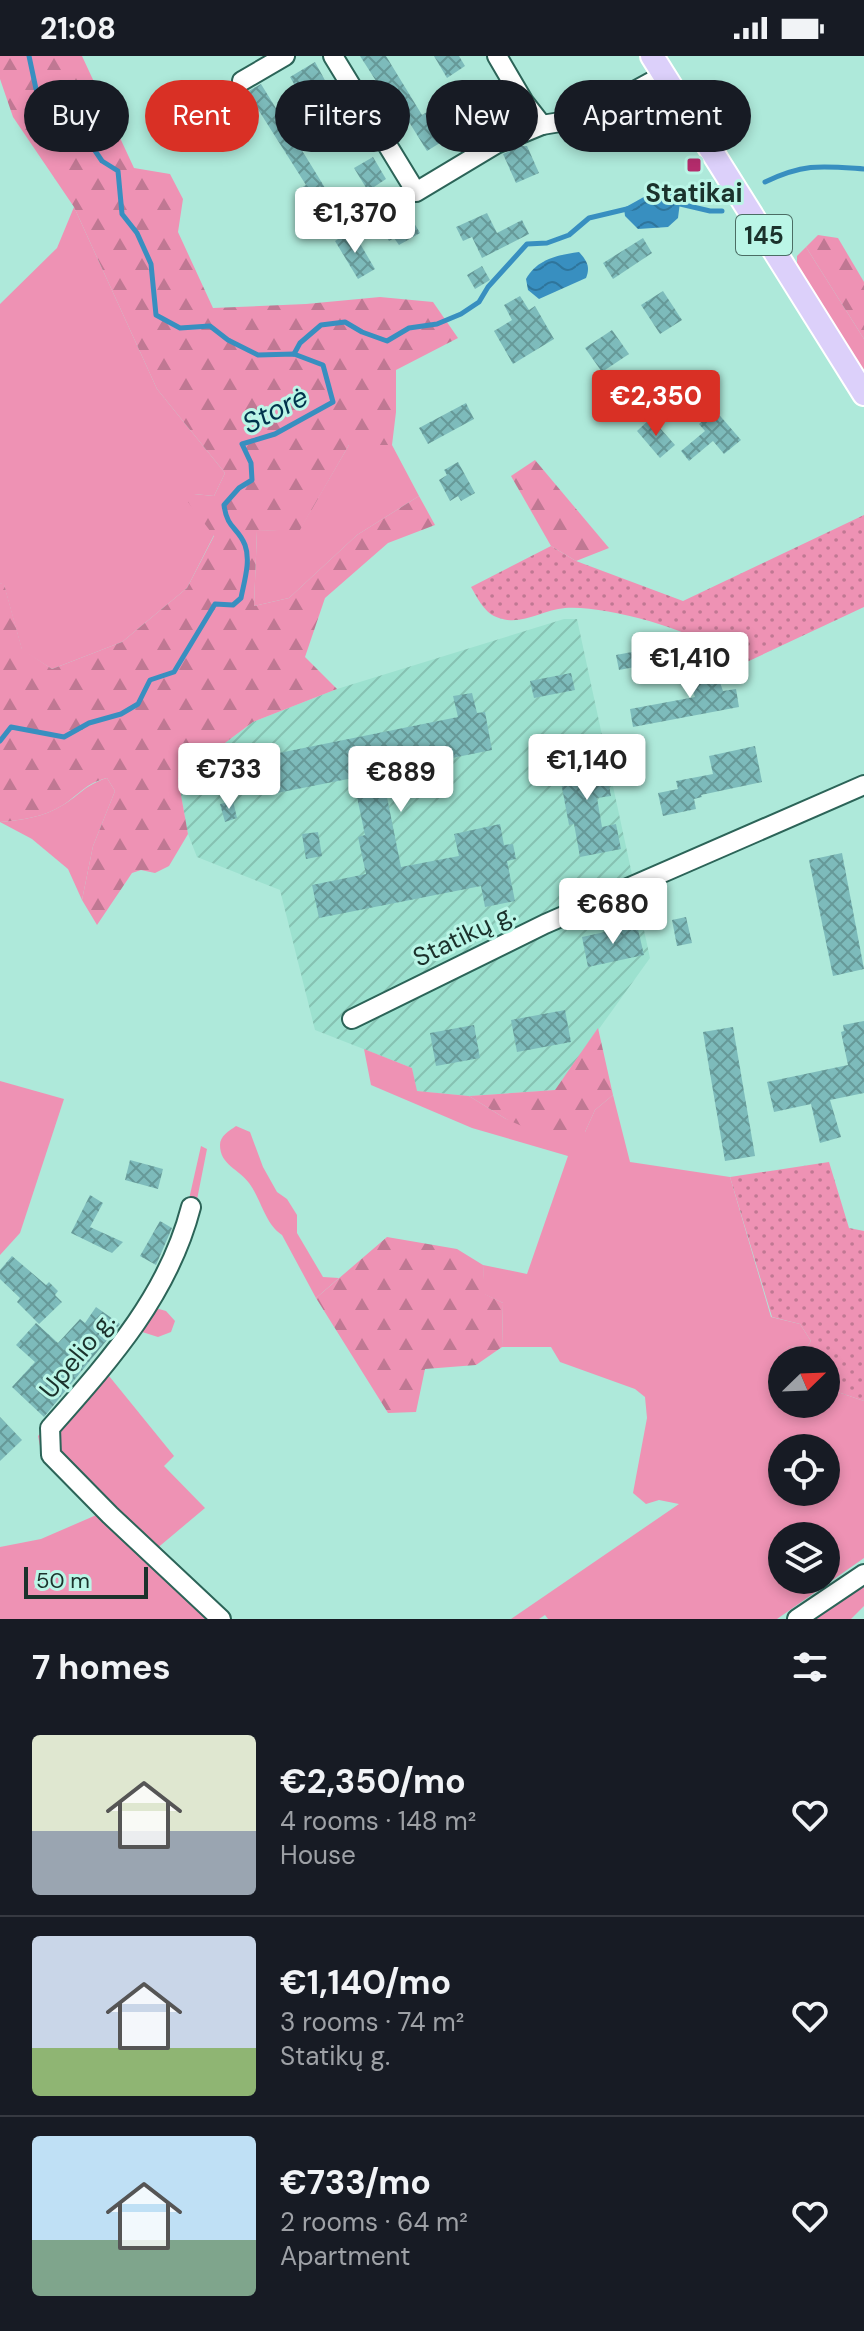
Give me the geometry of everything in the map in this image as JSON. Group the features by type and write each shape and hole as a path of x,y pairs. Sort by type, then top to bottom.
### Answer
{"main road":[{"name":"145","path":"658,66 864,394"}],"street":[{"path":"244,80 285,56"},
{"path":"333,56 416,192 496,144 542,125 585,118 658,66"},
{"path":"497,56 524,102 542,125"},
{"name":"Statikų g.","path":"352,1019 545,924 864,785"},
{"name":"Upelio g.","path":"191,1207 182,1241 144,1312 115,1354 50,1428 51,1455 221,1619"},
{"path":"797,1619 864,1574"}],"shaded area":[{"path":"564,619 577,619 650,958 555,1090 469,1096 416,1091 412,1068 315,1030 280,890 197,857 188,834 178,778 253,722 337,689"}],"green space":[{"path":"0,56 82,56 93,80 24,80 24,133 13,117 0,79"},
{"path":"37,152 127,152 134,168 170,174 183,199 178,232 213,308 380,297 433,302 458,338 396,370 392,445 349,445 300,530 257,531 254,606 289,598 357,535 419,496 435,525 388,543 325,598 305,657 337,689 253,722 178,778 188,834 169,866 155,873 141,870 132,873 97,925 82,900 93,846 115,791 107,778 88,786 48,812 0,822 0,583 4,584 22,649 52,669 122,642 187,588 214,536 188,502 194,494 214,496 225,473 157,389 74,207"},
{"path":"74,207 157,389 225,473 214,496 194,494 214,535 187,588 122,642 52,669 22,650 4,585 0,583 0,304 57,248"},
{"path":"818,235 838,238 864,282 864,339 806,247"},
{"path":"806,247 864,339 864,376 797,266 797,256"},
{"path":"349,445 392,445 419,496 357,535 289,598 254,606 257,531 300,529"},
{"path":"535,460 609,548 576,561 551,546 511,476"},
{"path":"864,515 864,607 736,667 704,642 666,626 622,614 565,608 524,619 499,618 486,610 471,587 551,546 576,561 683,601"},
{"path":"107,778 115,791 93,846 82,900 68,869 32,839 0,822 48,812"},
{"path":"598,1028 613,1095 595,1110 585,1132 554,1140 506,1119 469,1096 555,1090"},
{"path":"364,1049 412,1068 417,1091 469,1096 506,1119 585,1132 595,1110 613,1095 630,1162 730,1177 771,1317 800,1324 811,1341 808,1346 768,1346 768,1418 840,1418 840,1393 864,1401 864,1558 840,1575 840,1522 768,1522 768,1594 813,1594 777,1619 548,1619 545,1615 539,1619 511,1619 679,1504 659,1500 646,1504 633,1493 647,1418 645,1397 635,1389 560,1362 551,1347 502,1347 503,1303 484,1294 483,1265 527,1274 568,1156 472,1128 371,1085"},
{"path":"0,1081 64,1099 20,1233 0,1255"},
{"path":"236,1126 250,1132 263,1167 277,1192 287,1199 297,1215 297,1233 323,1277 339,1278 316,1298 253,1189 223,1157 222,1139"},
{"path":"201,1146 207,1149 188,1245 152,1307 166,1311 175,1321 171,1332 158,1337 139,1331 105,1371 174,1456 164,1466 205,1508 155,1550 230,1619 0,1619 0,1547 41,1539 101,1513 41,1451 38,1436 118,1345 180,1239"},
{"path":"829,1162 849,1228 864,1231 864,1401 840,1393 840,1346 808,1346 811,1341 800,1324 772,1317 730,1177"},
{"path":"387,1237 457,1249 483,1265 485,1294 503,1303 502,1347 476,1365 425,1369 416,1412 388,1413 316,1298"},
{"path":"864,1580 864,1606 851,1619 808,1619"}],"water":[{"path":"651,193 673,193 680,202 678,218 668,227 638,229 625,216 624,208"},
{"path":"579,252 587,264 586,278 539,299 528,290 526,279 542,262"}],"building":[{"path":"360,56 386,56 401,80 375,80"},
{"path":"434,56 459,56 465,66 447,78"},
{"path":"315,62 325,80 292,80 290,77"},
{"path":"259,85 275,107 275,136 259,111"},
{"path":"410,95 422,115 426,113 426,149 410,124"},
{"path":"285,152 303,152 335,204 312,218 296,191 306,185"},
{"path":"530,152 539,173 516,183 503,154"},
{"path":"373,157 386,179 368,191 354,168"},
{"path":"405,208 420,233 399,245 394,238 389,241 379,224"},
{"path":"487,213 497,233 522,220 529,234 482,258 472,237 463,241 456,227"},
{"path":"352,230 375,269 358,279 335,241"},
{"path":"643,238 652,253 613,279 603,263"},
{"path":"482,266 490,280 475,289 467,275"},
{"path":"663,291 682,320 660,334 641,305"},
{"path":"520,296 529,310 535,306 554,339 513,364 494,331 512,320 504,305"},
{"path":"612,330 629,354 602,372 585,348"},
{"path":"466,403 474,419 428,444 419,428"},
{"path":"715,410 741,440 724,454 713,441 689,461 681,451 705,431 699,424"},
{"path":"651,418 675,445 660,458 637,431"},
{"path":"458,462 475,493 461,501 458,496 450,501 439,480 447,475 444,470"},
{"path":"632,652 635,667 619,670 616,655"},
{"path":"713,663 723,691 736,689 739,707 633,727 630,709 695,697 686,672"},
{"path":"571,673 575,690 534,698 530,681"},
{"path":"472,693 477,713 485,712 492,750 382,772 401,867 459,856 454,834 500,824 504,845 513,844 516,859 507,861 515,901 485,907 481,886 319,918 312,885 366,874 358,837 365,835 353,778 277,793 269,755 458,717 453,696"},
{"path":"589,742 595,772 606,770 611,796 597,798 602,827 616,824 621,849 580,857 574,824 569,825 560,777 569,775 563,747"},
{"path":"755,746 762,782 701,795 694,799 696,809 663,816 658,793 678,789 676,781 713,774 709,756"},
{"path":"233,801 237,818 225,822 220,804"},
{"path":"318,832 322,856 306,859 302,834"},
{"path":"842,853 864,969 833,976 809,860"},
{"path":"686,917 692,943 677,946 672,920"},
{"path":"637,925 644,955 588,967 582,937"},
{"path":"565,1010 571,1042 517,1052 511,1020"},
{"path":"864,1021 864,1093 830,1100 841,1137 820,1143 811,1104 774,1112 767,1082 848,1065 841,1032 844,1031 843,1025"},
{"path":"474,1025 480,1058 436,1066 430,1033"},
{"path":"733,1027 755,1156 725,1161 703,1032"},
{"path":"130,1160 163,1169 158,1189 125,1180"},
{"path":"90,1195 103,1203 90,1227 123,1242 112,1253 71,1233"},
{"path":"160,1221 172,1228 156,1265 140,1256"},
{"path":"12,1256 46,1285 49,1282 58,1291 55,1295 62,1302 39,1324 17,1302 20,1298 0,1279 0,1270"},
{"path":"96,1307 120,1324 44,1417 12,1387 35,1362 16,1345 36,1323 58,1343 80,1319 85,1323"},
{"path":"0,1417 22,1440 0,1461"}],"waterway":[{"name":"Storė","path":"0,741 11,727 64,737 89,723 121,714 138,704 150,680 174,672 215,604 233,605 241,598 247,551 230,523 224,505 239,488 252,480 251,463 242,444 275,434 333,402 323,365 294,354 258,355 228,340 210,326 180,328 156,315 151,264 137,233 122,214 118,171 102,161 85,136 36,89 29,56"},
{"path":"765,182 814,167 864,169"},
{"path":"676,203 722,211"},
{"path":"294,354 300,343 321,325 345,322 387,341 409,328 437,324 461,314 479,302 488,287 527,244 547,243 569,235 589,218 631,208"}],"place":[{"name":"Statikai","path":"694,165"}]}
